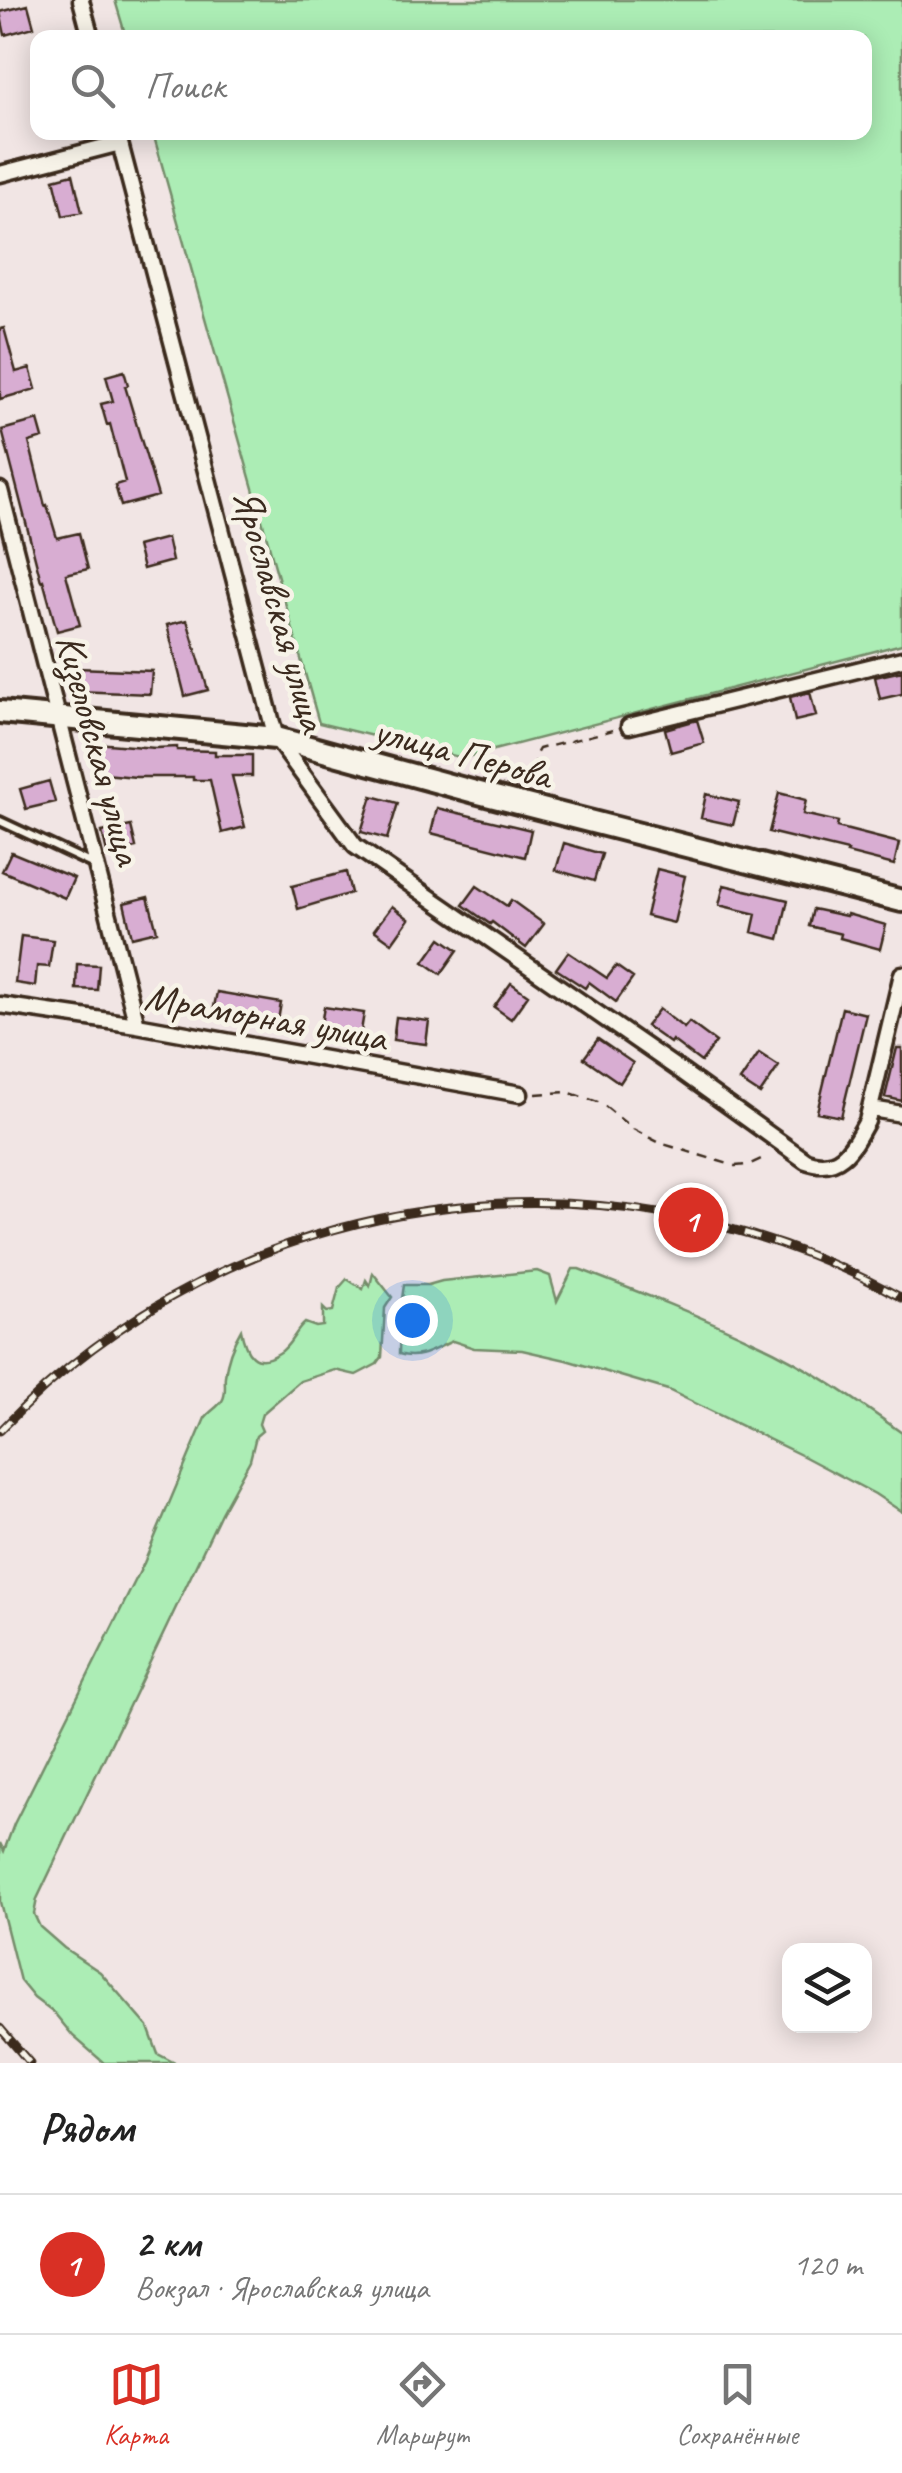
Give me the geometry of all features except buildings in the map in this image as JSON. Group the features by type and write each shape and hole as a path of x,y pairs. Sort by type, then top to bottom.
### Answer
{"main road":[{"name":"улица Перова","path":"0,712 276,738 902,901"}],"street":[{"path":"81,0 90,30"},
{"path":"0,174 112,140"},
{"name":"Ярославская улица","path":"120,140 276,738 355,846 806,1162 827,1166 838,1160 859,1135 871,1109"},
{"name":"Кизеловская улица","path":"0,490 137,1025"},
{"path":"629,726 902,659"},
{"path":"902,974 871,1109 902,1114"},
{"name":"Мраморная улица","path":"0,1005 137,1025 520,1094"}],"lane":[{"path":"0,822 97,866"}],"path":[{"path":"540,788 535,756 540,749 629,726"},
{"path":"520,1094 567,1092 601,1103 633,1129 660,1143 735,1166 789,1149"}],"green space":[{"path":"115,0 902,0 902,644 463,758 319,723 155,140 872,140 872,30 124,30"},
{"path":"573,1269 669,1304 776,1352 902,1433 902,1512 805,1457 668,1390 522,1350 474,1348 453,1341 421,1355 399,1354 404,1285 537,1271 550,1276 557,1301"},
{"path":"373,1273 392,1297 385,1308 382,1357 356,1375 335,1370 300,1381 262,1414 262,1431 256,1436 250,1460 37,1899 34,1914 40,1927 100,1972 148,2027 158,2054 175,2063 104,2063 20,1981 0,1902 0,1843 4,1851 144,1563 205,1418 224,1398 227,1364 241,1330 252,1356 270,1358 286,1347 305,1323 323,1326 323,1308 333,1311 339,1288 347,1279 363,1289 366,1280 370,1286"}],"railway":[{"path":"0,1431 94,1347 199,1283 311,1237 428,1210 548,1203 669,1215 787,1246 902,1298"},
{"path":"0,2028 30,2063"}],"place":[{"name":"2 км","path":"691,1220"}]}
